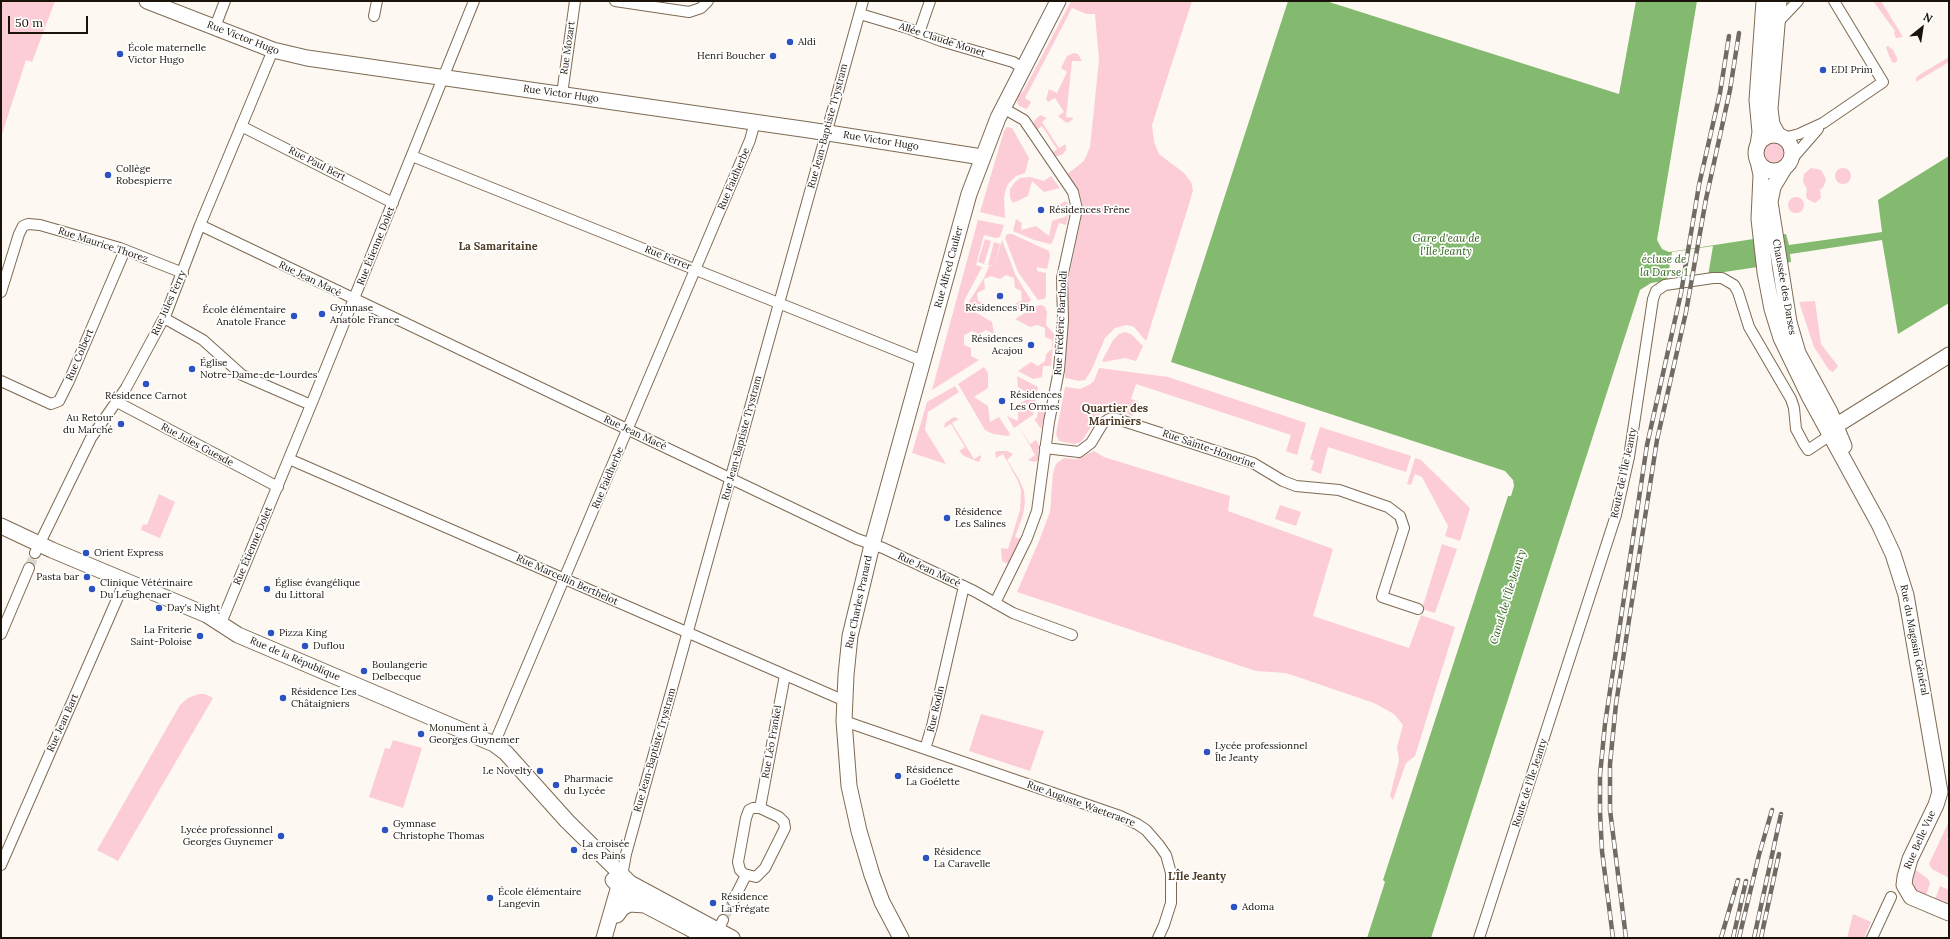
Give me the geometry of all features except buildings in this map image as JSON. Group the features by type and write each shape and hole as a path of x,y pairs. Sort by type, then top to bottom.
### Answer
{"street":[{"name":"Rue Victor Hugo","path":"147,1 273,50 306,58 826,132 982,157"},
{"path":"215,27 226,1"},
{"path":"374,16 377,1"},
{"name":"Rue Étienne Dolet","path":"221,624 354,300 474,1"},
{"name":"Rue Mozart","path":"562,94 575,1"},
{"path":"615,1 689,12 701,8 708,1"},
{"name":"Rue Jean-Baptiste Trystram","path":"610,938 616,915 626,854 863,1"},
{"path":"919,33 930,1"},
{"name":"Rue Alfred Caulier","path":"872,545 967,202 982,157 1003,108 1058,1"},
{"path":"1764,1 1757,100 1760,132 1756,154 1758,161 1764,168 1771,171 1779,170 1788,164 1823,123"},
{"path":"1779,1 1770,113 1772,124 1792,147 1788,164"},
{"path":"1777,23 1798,1"},
{"path":"1758,146 1762,140 1768,136 1799,134 1823,123 1883,82 1834,1"},
{"name":"Allée Claude Monet","path":"860,14 941,41 1013,62 1023,68"},
{"name":"Rue Jules Ferry","path":"37,548 91,438 117,402 164,318 183,273 200,225 273,50"},
{"name":"Rue Frédéric Bartholdi","path":"995,603 1032,526 1038,502 1045,448 1059,370 1063,320 1062,278 1076,216 1077,205 1073,192 1024,120 1003,108"},
{"name":"Rue Faidherbe","path":"494,744 696,269 750,140 755,122"},
{"name":"Rue Paul Bert","path":"241,126 393,203"},
{"name":"Rue Ferrer","path":"412,156 923,361"},
{"name":"Chaussée des Darses","path":"1758,161 1767,227 1780,269 1789,322 1796,346 1833,430"},
{"name":"Chaussée des Darses","path":"1788,164 1772,190 1767,227 1765,272 1770,298 1781,338 1797,374 1833,430"},
{"name":"Rue Maurice Thorez","path":"1,292 18,234 23,226 28,224 37,224 125,250 183,273"},
{"name":"Rue Jean Macé","path":"200,225 860,541 883,548 964,586 1019,616 1072,635"},
{"name":"Rue Colbert","path":"1,381 51,404 59,401 125,250"},
{"name":"Route de l'Île Jeanty","path":"1479,938 1616,515 1629,457 1653,299 1656,291 1665,285 1713,278 1722,278 1734,285 1749,327 1791,399 1794,408 1796,429 1808,450 1833,430"},
{"path":"164,318 203,340 242,375 311,405"},
{"path":"1833,430 1949,355"},
{"name":"Rue Jules Guesde","path":"117,402 278,487"},
{"name":"Rue Sainte-Honorine","path":"1045,448 1079,452 1091,443 1102,423 1109,419 1117,419 1253,463 1283,481 1296,486 1339,490 1393,509 1403,520 1404,532 1382,597 1418,609"},
{"name":"Rue du Magasin Général","path":"1833,430 1849,469 1884,535 1904,585 1940,786 1939,799"},
{"name":"Rue Marcellin Berthelot","path":"289,459 845,701"},
{"name":"Rue de la République","path":"1,526 37,548 125,581 207,615 238,635 494,744 506,753 567,820 586,849 621,884 645,905 717,930"},
{"name":"Rue Charles Pranard","path":"872,545 852,624 846,675 844,721 846,766 859,831 882,902 901,938"},
{"path":"1,634 29,568"},
{"name":"Rue Jean Bart","path":"1,865 125,581"},
{"name":"Rue Rodin","path":"925,749 932,726 964,586"},
{"name":"Rue Léo Frankel","path":"760,808 785,675"},
{"path":"844,721 925,749"},
{"name":"Rue Auguste Waeteraere","path":"925,749 1120,816 1132,821 1146,830 1166,855 1172,880 1169,911 1158,938"},
{"name":"Rue Belle Vue","path":"1939,799 1911,856 1904,882 1906,890 1911,897 1949,913"},
{"path":"760,808 782,819 785,824 785,831 762,873 756,877 746,875 740,870 738,862 745,821 749,810 760,808"},
{"path":"733,901 746,875"},
{"name":"Rue Jean-Baptiste Trystram","path":"604,938 621,884"},
{"name":"Rue de la République","path":"621,884 637,887 732,938"},
{"path":"1872,938 1891,897"},
{"path":"616,915 622,908 629,904 645,905"}],"shaded area":[{"path":"1,1 55,1 32,62 26,60 1,137"},
{"path":"1071,1 1192,1 1152,125 1154,142 1159,154 1184,173 1191,182 1193,190 1190,201 1146,341 1134,327 1127,325 1115,328 1105,338 1091,371 1085,380 1079,381 1065,378 1067,285 1081,219 1082,205 1080,195 1066,175 1084,161 1090,147 1099,60 1095,14 1087,14 1072,8 1025,98 1031,102 1029,106 1026,109 1019,106 1017,101 1018,96 1024,90"},
{"path":"1873,1 1881,1 1903,37 1896,38 1894,34 1895,31"},
{"path":"1888,46 1893,50 1897,58 1895,63 1892,62 1888,53 1886,47"},
{"path":"1074,53 1078,54 1082,61 1072,61 1066,117 1074,118 1068,123 1058,116 1064,112 1055,98 1048,102 1046,99 1049,89 1057,93 1067,72 1061,68 1067,56"},
{"path":"1949,57 1949,62 1916,82 1916,78 1919,75"},
{"path":"1040,115 1047,118 1042,122 1059,148 1066,144 1066,150 1062,155 1056,156 1052,153 1057,149 1042,126 1035,131 1034,121"},
{"path":"1007,127 1012,128 1029,158 1025,173 1016,176 1008,184 1006,189 1004,197 1005,218 980,212 1004,131"},
{"path":"1774,143 1781,146 1784,153 1781,160 1774,163 1767,160 1764,153 1767,146"},
{"path":"1811,168 1821,170 1826,179 1824,186 1820,190 1821,198 1815,203 1807,199 1807,189 1803,182 1804,174"},
{"path":"1843,168 1849,170 1851,176 1849,182 1843,184 1837,182 1835,176 1837,170"},
{"path":"1051,176 1060,188 1044,192 1032,181 1028,196 1013,203 1010,198 1010,189 1020,178 1030,177 1044,181"},
{"path":"1796,197 1802,199 1804,205 1802,211 1796,213 1790,211 1788,205 1790,199"},
{"path":"1065,201 1068,203 1069,212 1066,225 1059,223 1052,243 1050,244 1034,240 1013,231 1016,219 1022,223 1021,230 1036,226 1049,236 1052,221 1067,216 1058,206"},
{"path":"978,220 1004,225 1000,237 995,238 984,235 976,265 982,267 964,301 967,307 992,322 994,334 986,330 979,334 972,331 964,335 964,345 971,348 971,356 979,360 932,390"},
{"path":"1007,234 1012,234 1049,251 1050,256 1047,269 1037,267 1037,271 1046,273 1046,297 1044,299 1038,300 1018,272 1005,238"},
{"path":"985,239 991,241 984,264 978,262"},
{"path":"1002,240 1016,276 1031,300 1024,308 1015,312 1015,304 1022,300 1021,291 1015,288 1014,278 1006,275 1000,279 991,276 984,279 985,289 977,293 978,301 985,304 985,314 968,303 984,278 989,266 993,266 988,265 994,242 1000,244 994,267"},
{"path":"1815,301 1821,344 1838,366 1833,372 1829,370 1814,347 1799,302"},
{"path":"1042,305 1045,307 1047,312 1046,325 1054,334 1051,366 1043,366 1042,377 1033,379 1018,371 1031,362 1038,366 1045,361 1046,354 1052,349 1052,340 1045,337 1045,328 1037,325 1030,327 1015,319 1036,306"},
{"path":"1125,332 1131,334 1143,346 1136,361 1125,358 1104,362 1102,361 1113,340 1119,334"},
{"path":"984,367 988,373 988,388 974,397 988,406 990,422 999,417 1010,434 1008,436 993,434 985,430 958,384"},
{"path":"1099,368 1168,377 1306,423 1297,455 1286,451 1291,435 1136,384 1131,399 1138,401 1132,416 1124,412 1109,412 1100,414 1081,442 1074,444 1059,441 1056,434 1065,387 1080,389 1089,385 1094,381"},
{"path":"1017,376 1038,387 1033,415 1014,428 1007,416 1018,421 1018,405 1032,396 1018,387"},
{"path":"955,386 959,392 928,412 925,430 946,464 912,453 927,402"},
{"path":"1038,411 1045,413 1041,429 1034,419 1037,418"},
{"path":"954,417 959,419 952,423 974,459 981,455 979,462 964,456 959,451 965,447 951,424 944,428 945,423"},
{"path":"1320,427 1411,456 1406,472 1328,447 1321,474 1311,470 1314,461 1310,459"},
{"path":"1020,428 1030,444 1036,440 1039,445 1038,460 1034,462 1028,460 1035,455"},
{"path":"1007,451 1013,454 1007,460 1019,479 1024,491 1025,502 1023,515 1015,537 1021,539 1011,562 1008,564 1002,561 1001,548 1008,549 1020,510 1021,490 1018,481 1003,454 996,458 995,452"},
{"path":"1094,451 1104,457 1230,496 1228,511 1333,549 1313,616 1409,648 1421,615 1455,627 1415,756 1406,763 1393,800 1390,796 1399,760 1397,747 1403,725 1394,714 1374,703 1286,673 1256,671 1017,592 1050,512 1053,473 1056,464 1064,458 1076,459"},
{"path":"1415,458 1421,460 1470,508 1460,541 1445,536 1448,526 1422,477 1415,474 1411,485 1407,484"},
{"path":"159,494 175,502 160,538 141,530 143,524 147,525"},
{"path":"1280,505 1301,512 1296,526 1275,519"},
{"path":"1442,544 1457,549 1435,613 1422,609"},
{"path":"199,694 205,694 213,698 118,861 97,850 180,705 188,698"},
{"path":"981,714 1044,731 1030,771 969,751"},
{"path":"393,740 422,748 403,808 369,797 385,748 390,749"},
{"path":"1949,821 1949,835 1947,839 1949,843 1949,878 1932,869 1929,864"},
{"path":"1912,867 1928,879 1930,883 1925,899 1916,892 1913,882"},
{"path":"1940,886 1949,890 1949,907 1934,902"},
{"path":"1853,914 1871,922 1864,938 1847,938"}],"water":[{"name":"Gare d'eau de l'Île Jeanty","path":"1288,1 1326,1 1619,94 1636,1 1697,1 1657,240 1662,249 1669,252 1786,234 1789,245 1882,232 1878,200 1949,156 1949,303 1898,334 1882,240 1790,254 1791,262 1651,283 1640,290 1431,938 1367,938 1385,882 1383,880 1508,496 1511,496 1514,486 1513,480 1505,471 1171,362"}],"pier":[{"path":"1713,246 1708,276 1667,281 1672,252"}],"tunnel":[{"path":"29,568 35,553"},
{"path":"723,920 733,901"}],"railway":[{"path":"1626,938 1610,810 1610,764 1616,704 1657,440 1686,312 1706,199 1730,90 1739,33"},
{"path":"1613,938 1602,851 1600,812 1600,775 1605,724 1647,445 1681,293 1699,185 1720,93 1729,36"},
{"path":"1739,938 1759,855 1772,810"},
{"path":"1754,938 1781,814"},
{"path":"1761,938 1779,854"},
{"path":"1721,938 1738,880"},
{"path":"1733,938 1746,881"}],"place":[{"name":"Aldi","path":"790,42"},
{"name":"École maternelle Victor Hugo","path":"120,54"},
{"name":"Henri Boucher","path":"773,56"},
{"name":"EDI Prim","path":"1823,70"},
{"name":"Collège Robespierre","path":"108,175"},
{"name":"Résidences Frêne","path":"1041,210"},
{"name":"Résidences Pin","path":"1000,296"},
{"name":"Gymnase Anatole France","path":"322,314"},
{"name":"École élémentaire Anatole France","path":"294,316"},
{"name":"Résidences Acajou","path":"1031,345"},
{"name":"Église Notre-Dame-de-Lourdes","path":"192,369"},
{"name":"Résidence Carnot","path":"146,384"},
{"name":"Résidences Les Ormes","path":"1002,401"},
{"name":"Au Retour du Marché","path":"121,424"},
{"name":"Résidence Les Salines","path":"947,518"},
{"name":"Orient Express","path":"86,553"},
{"name":"Pasta bar","path":"87,577"},
{"name":"Clinique Vétérinaire Du Leughenaer","path":"92,589"},
{"name":"Église évangélique du Littoral","path":"267,589"},
{"name":"Day's Night","path":"159,608"},
{"name":"Pizza King","path":"271,633"},
{"name":"La Friterie Saint-Poloise","path":"200,636"},
{"name":"Duflou","path":"305,646"},
{"name":"Boulangerie Delbecque","path":"364,671"},
{"name":"Résidence Les Châtaigniers","path":"283,698"},
{"name":"Monument à Georges Guynemer","path":"421,734"},
{"name":"Lycée professionnel Île Jeanty","path":"1207,752"},
{"name":"Le Novelty","path":"540,771"},
{"name":"Résidence La Goélette","path":"898,776"},
{"name":"Pharmacie du Lycée","path":"556,785"},
{"name":"Gymnase Christophe Thomas","path":"385,830"},
{"name":"Lycée professionnel Georges Guynemer","path":"281,836"},
{"name":"La croisée des Pains","path":"574,850"},
{"name":"Résidence La Caravelle","path":"926,858"},
{"name":"École élémentaire Langevin","path":"490,898"},
{"name":"Résidence La Frégate","path":"713,903"},
{"name":"Adoma","path":"1234,907"}],"district":[{"name":"La Samaritaine","path":"498,247"},
{"name":"Quartier des Mariniers","path":"1115,415"},
{"name":"L'Île Jeanty","path":"1197,877"}],"water label":[{"name":"écluse de la Darse 1","path":"1664,266"},
{"name":"Canal de l'Île Jeanty","path":"1508,597"}]}
